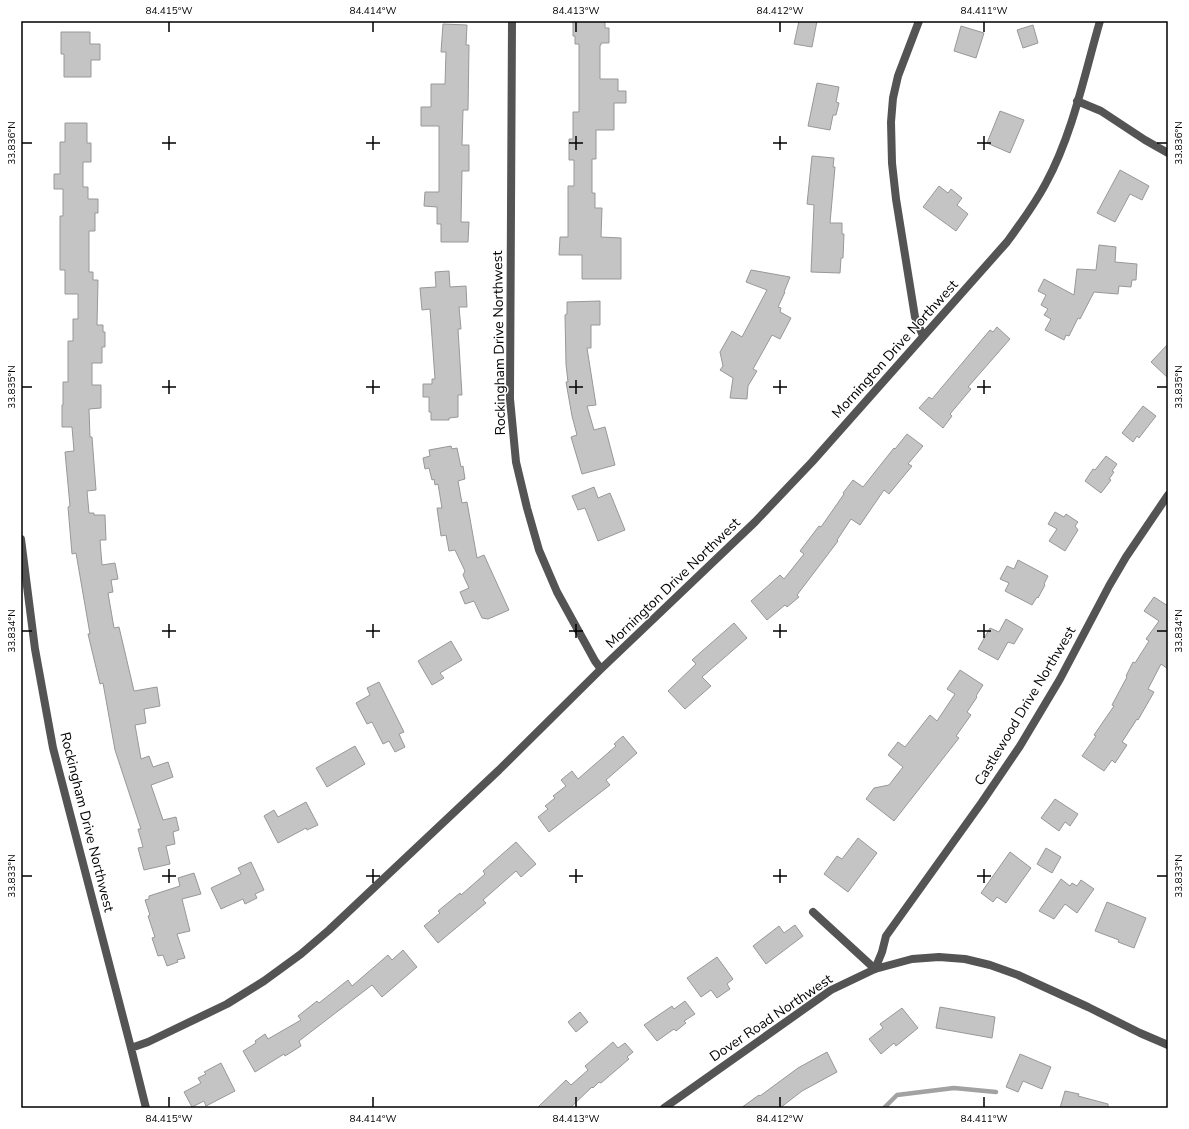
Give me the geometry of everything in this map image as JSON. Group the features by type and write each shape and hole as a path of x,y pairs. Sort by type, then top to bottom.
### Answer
{"street":[{"name":"Rockingham Drive Northwest","path":"512,21 510,399 516,462 539,550 557,592 595,661 601,669"},
{"path":"919,21 898,76 893,98 891,122 892,163 896,198 915,317 923,336"},
{"name":"Mornington Drive Northwest","path":"131,1048 148,1042 227,1004 264,981 301,954 482,786 601,669 755,522 812,462 1007,242 1028,213 1046,184 1068,132 1100,21"},
{"path":"1077,101 1101,111 1145,140 1168,153"},
{"name":"Castlewood Drive Northwest","path":"875,969 882,952 886,936 982,802 1020,746 1060,679 1126,557 1168,495"},
{"name":"Rockingham Drive Northwest","path":"21,539 35,649 53,748 146,1108"},
{"path":"813,912 875,969"},
{"name":"Dover Road Northwest","path":"664,1108 831,990 875,969 912,959 939,957 965,959 990,965 1032,981 1088,1007 1140,1034 1168,1045"}],"building":[{"path":"573,21 605,21 605,28 609,28 609,43 601,43 600,45 600,79 618,79 618,91 626,91 626,103 614,103 614,130 596,130 596,159 592,159 592,193 595,193 595,208 602,208 601,237 621,238 621,279 582,279 582,255 559,255 560,237 568,237 568,186 574,186 574,160 569,160 569,139 573,139 573,112 579,112 579,44 575,44 575,36 573,36"},
{"path":"799,21 817,21 812,47 794,44"},
{"path":"443,24 467,25 466,45 469,45 468,110 463,110 462,145 469,145 469,171 462,171 461,222 469,222 468,242 441,242 441,224 437,224 437,207 424,206 425,192 439,192 439,126 421,126 421,107 431,107 431,84 445,84 446,52 441,52"},
{"path":"1033,25 1038,43 1023,48 1017,30"},
{"path":"961,26 984,33 976,58 954,51"},
{"path":"61,32 90,32 90,44 100,44 100,60 91,60 91,77 64,77 64,54 61,54"},
{"path":"817,83 839,87 836,102 839,103 836,115 833,115 830,130 808,126"},
{"path":"1000,111 1024,120 1010,153 987,143"},
{"path":"65,123 87,123 87,143 91,143 91,162 83,162 83,187 88,187 88,199 98,199 98,213 95,213 95,231 89,231 89,272 93,272 93,280 98,280 97,325 103,325 103,332 105,332 105,347 102,347 102,363 92,363 92,385 101,385 101,408 89,409 90,437 92,437 96,490 87,491 89,513 94,513 94,515 105,515 106,540 100,540 102,565 115,563 118,579 111,580 113,592 108,593 114,628 119,627 134,691 157,687 160,706 144,709 146,723 135,725 141,759 149,756 153,767 168,762 173,777 151,785 163,820 176,817 179,830 173,832 175,844 166,846 170,864 144,870 138,848 143,847 138,829 141,829 115,750 103,683 100,684 88,634 90,634 76,553 72,554 68,507 70,506 65,452 74,451 72,427 62,427 62,405 63,382 68,382 68,341 73,341 73,319 78,319 78,294 65,294 65,270 60,270 60,216 63,216 63,189 54,189 54,174 60,174 60,142 65,142"},
{"path":"812,156 834,158 833,167 835,167 830,223 842,223 842,234 844,234 843,258 841,258 840,273 811,272 814,205 807,204"},
{"path":"1120,170 1149,186 1142,200 1130,194 1115,222 1097,213"},
{"path":"939,186 948,193 951,189 962,198 957,205 968,214 956,231 923,207"},
{"path":"1099,245 1116,247 1115,262 1137,264 1136,280 1132,280 1131,287 1119,286 1118,294 1094,292 1080,319 1078,318 1069,336 1066,335 1064,340 1045,330 1051,319 1044,315 1048,309 1041,305 1046,295 1038,291 1044,279 1074,295 1077,269 1096,270"},
{"path":"751,270 790,277 778,307 781,308 780,312 791,318 780,339 772,335 753,369 757,371 748,386 747,399 730,398 733,378 720,370 723,366 720,352 732,331 742,337 767,290 746,282"},
{"path":"449,271 450,287 466,286 467,307 459,307 461,329 458,329 462,395 458,395 458,417 449,418 449,420 431,420 431,412 429,412 429,397 423,397 423,384 432,384 432,379 435,379 430,309 422,310 420,288 436,287 435,272"},
{"path":"600,301 600,325 591,325 591,348 587,348 596,405 587,406 594,430 605,427 615,465 582,474 571,437 577,435 566,382 568,382 565,315 567,314 567,302"},
{"path":"997,327 1010,339 968,387 971,389 950,414 952,416 943,428 919,408 929,397 932,399 990,330 993,332"},
{"path":"1168,344 1168,378 1151,362"},
{"path":"1143,406 1156,416 1139,438 1137,436 1133,442 1122,433"},
{"path":"907,434 923,446 908,464 912,466 889,494 884,490 860,525 851,519 837,540 838,541 797,595 799,597 787,607 785,605 767,620 751,601 780,575 784,579 804,554 800,551 819,526 821,527 853,480 863,487"},
{"path":"451,446 452,449 457,448 461,467 463,466 465,479 458,481 462,503 467,502 477,558 484,555 509,610 488,619 482,618 474,601 465,604 460,592 469,588 463,575 465,571 455,550 449,551 446,535 441,536 437,508 442,508 438,484 435,485 434,479 432,480 429,468 425,469 423,458 430,456 429,450"},
{"path":"1106,456 1117,464 1109,479 1111,480 1101,493 1085,481 1093,469 1095,470"},
{"path":"594,487 598,498 610,493 625,530 598,541 585,508 578,510 572,496"},
{"path":"1055,512 1064,517 1066,514 1078,522 1075,526 1078,530 1065,551 1049,541 1057,529 1048,524"},
{"path":"1018,560 1048,576 1038,598 1037,597 1032,605 1005,591 1009,583 1000,579 1007,566 1014,569"},
{"path":"1154,597 1168,606 1168,669 1161,664 1148,689 1154,692 1138,720 1137,719 1122,742 1127,745 1115,763 1112,760 1104,771 1082,756 1096,736 1094,735 1114,706 1112,705 1133,662 1135,663 1149,641 1146,639 1159,621 1144,611"},
{"path":"1006,619 1023,629 1014,644 1008,642 998,660 978,649 990,628 999,632"},
{"path":"734,623 747,638 702,677 711,686 685,709 668,691 696,664 692,660"},
{"path":"451,641 462,660 440,673 444,678 432,685 418,661"},
{"path":"960,670 983,685 967,712 971,715 956,736 959,738 894,821 866,799 874,788 889,785 903,767 888,755 898,742 905,747 930,715 937,721 955,694 947,689"},
{"path":"379,682 404,732 399,734 405,747 395,752 389,741 383,744 372,722 367,724 356,703 370,695 367,688"},
{"path":"623,736 637,753 606,780 610,785 549,832 538,817 548,809 545,806 555,798 553,796 566,786 561,780 572,771 578,779 616,746 614,744"},
{"path":"355,746 365,764 327,787 316,768"},
{"path":"1055,799 1078,814 1070,826 1065,822 1059,831 1041,818"},
{"path":"306,802 318,825 307,830 306,828 278,843 264,816 274,810 278,817"},
{"path":"858,838 877,853 848,892 824,874 837,856 842,859"},
{"path":"516,842 536,864 521,877 516,871 483,900 486,903 438,943 424,926 440,913 438,911 460,893 461,895 485,874 483,871"},
{"path":"1046,848 1061,857 1052,873 1037,864"},
{"path":"1010,852 1031,868 1006,903 997,897 993,902 981,893"},
{"path":"251,862 264,890 255,894 257,898 245,904 243,899 221,909 211,888 241,874 238,868"},
{"path":"194,873 201,894 182,899 190,931 177,934 185,958 177,960 178,962 167,966 163,955 158,956 152,938 155,937 148,916 150,915 145,900 149,899 149,896 180,886 178,878"},
{"path":"1061,879 1070,886 1072,883 1077,886 1081,880 1094,889 1077,913 1065,904 1054,919 1039,911"},
{"path":"1107,902 1146,918 1134,948 1118,942 1119,940 1095,931"},
{"path":"795,925 803,936 766,964 753,946 779,926 784,933"},
{"path":"403,950 417,967 382,997 372,985 299,1041 301,1046 285,1056 284,1054 255,1072 243,1051 256,1043 255,1041 265,1034 268,1039 301,1020 298,1016 317,1001 319,1003 348,980 352,986 388,955 392,960"},
{"path":"717,957 733,979 727,984 730,989 717,998 711,990 701,997 687,978"},
{"path":"685,1001 695,1014 684,1021 686,1023 676,1031 674,1029 657,1041 644,1025 672,1006 674,1009"},
{"path":"940,1007 995,1017 992,1038 936,1028"},
{"path":"902,1008 918,1028 896,1046 894,1043 881,1054 869,1039 883,1028 880,1024"},
{"path":"580,1012 588,1022 576,1032 568,1022"},
{"path":"613,1042 618,1048 625,1043 633,1052 627,1057 629,1059 601,1083 599,1082 593,1088 592,1087 570,1108 537,1108 566,1080 571,1085 588,1070 585,1066"},
{"path":"827,1052 837,1072 802,1091 780,1108 741,1108 798,1068"},
{"path":"1020,1054 1051,1067 1042,1089 1023,1081 1018,1092 1006,1087"},
{"path":"221,1063 235,1091 206,1106 204,1101 192,1107 184,1092 201,1083 198,1078 206,1074 204,1072"},
{"path":"1065,1091 1108,1104 1108,1108 1060,1108"}],"waterway":[{"path":"884,1108 897,1095 954,1088 996,1092"}]}
